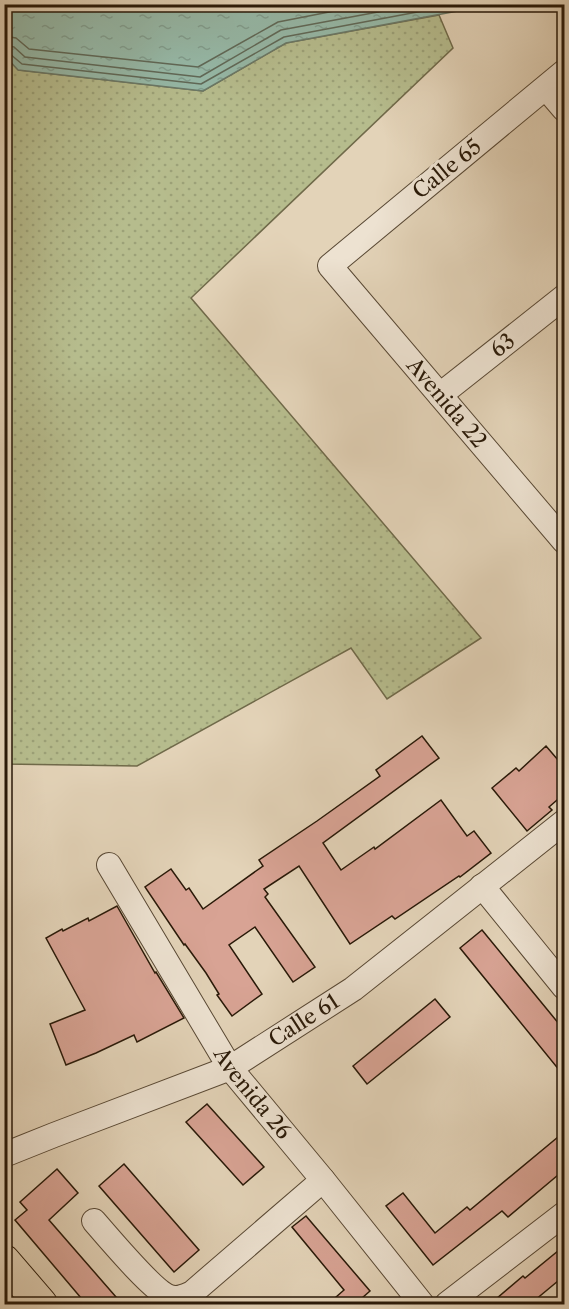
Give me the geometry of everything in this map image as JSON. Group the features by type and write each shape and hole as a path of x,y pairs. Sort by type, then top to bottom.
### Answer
{"main road":[{"path":"4,1261 41,1305"}],"street":[{"name":"Calle 65","path":"330,266 564,72"},
{"path":"546,88 564,109"},
{"name":"Avenida 22","path":"330,266 564,542"},
{"name":"63","path":"440,395 564,297"},
{"name":"Calle 61","path":"4,1155 230,1068 352,989 564,822"},
{"name":"Avenida 26","path":"109,865 230,1068 422,1305"},
{"path":"483,886 564,987"},
{"path":"94,1221 156,1287 169,1297 181,1298 192,1293 323,1180"},
{"path":"447,1305 564,1214"}],"shaded area":[{"path":"439,15 453,48 191,298 481,638 387,699 351,648 137,766 5,764 4,56 19,70 203,91 286,43"}],"water":[{"path":"4,5 490,5 286,43 203,91 18,70 5,56"}],"building":[{"path":"422,736 439,758 323,843 341,870 374,847 375,849 441,800 467,836 474,831 491,853 460,877 395,919 392,916 350,944 299,866 264,889 268,894 265,897 315,967 293,982 255,927 229,945 262,994 232,1016 217,995 219,994 206,973 145,887 171,869 186,890 189,888 203,909 263,866 259,860 380,776 376,770"},
{"path":"546,746 564,767 564,794 549,807 552,810 527,831 492,788 516,768 519,771"},
{"path":"117,906 184,1018 137,1042 134,1035 66,1065 50,1024 85,1010 46,938 88,918 89,921"},
{"path":"482,930 564,1030 564,1076 460,948"},
{"path":"435,999 450,1017 367,1084 353,1066"},
{"path":"207,1104 264,1167 243,1185 186,1122"},
{"path":"564,1132 564,1170 508,1217 502,1211 433,1265 386,1206 403,1193 435,1233 467,1207 470,1210"},
{"path":"124,1164 199,1250 174,1272 99,1186"},
{"path":"57,1169 78,1193 49,1220 123,1305 87,1305 15,1220 27,1210 20,1202"},
{"path":"306,1216 370,1291 354,1305 327,1305 344,1290 292,1227"},
{"path":"564,1246 564,1276 529,1305 489,1305 523,1276 525,1278"}]}
